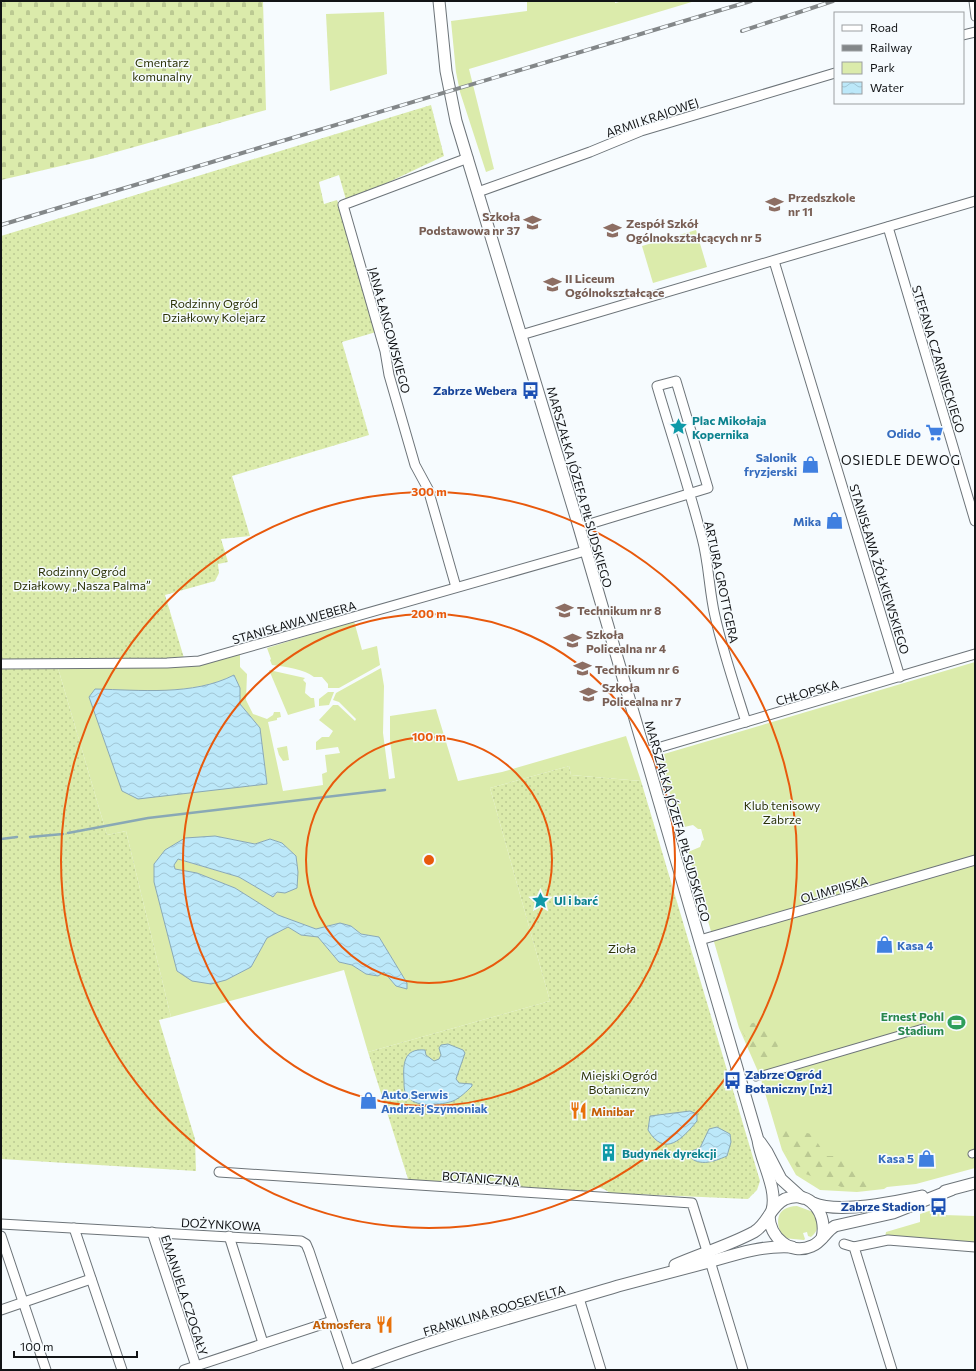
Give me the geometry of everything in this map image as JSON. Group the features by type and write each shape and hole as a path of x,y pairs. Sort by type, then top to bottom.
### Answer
{"street":[{"name":"MARSZAŁKA JÓZEFA PIŁSUDSKIEGO","path":"439,1 448,85 456,121 579,527 758,1140 760,1155 774,1196 771,1213"},
{"path":"973,1 975,17"},
{"path":"964,36 975,32"},
{"name":"ARMII KRAJOWEJ","path":"478,192 590,152 641,131 834,73"},
{"name":"JANA ŁANGOWSKIEGO","path":"456,587 428,489 415,465 389,375 385,351 343,205 468,158"},
{"path":"522,335 975,201"},
{"name":"STEFANA CZARNIECKIEGO","path":"888,227 975,521"},
{"name":"STANISŁAWA ŻÓŁKIEWSKIEGO","path":"774,261 900,677"},
{"path":"579,527 689,494 708,488 676,381 657,386 689,494"},
{"name":"ARTURA GROTTGERA","path":"689,494 703,540 714,615 746,722"},
{"name":"STANISŁAWA WEBERA","path":"1,664 180,663 199,661 585,551"},
{"name":"CHŁOPSKA","path":"644,752 975,654"},
{"name":"OLIMPIJSKA","path":"700,940 975,860"},
{"path":"756,1077 923,1028"},
{"name":"MARSZAŁKA JÓZEFA PIŁSUDSKIEGO","path":"758,1140 767,1152 781,1179 806,1200"},
{"name":"BOTANICZNA","path":"219,1172 692,1203 709,1256"},
{"path":"951,1190 893,1213 835,1226 816,1244 807,1248 792,1247 777,1238 771,1228 771,1213 786,1199 806,1200 823,1206 879,1205 951,1190 975,1183"},
{"path":"806,1200 818,1208 823,1218 822,1238"},
{"name":"FRANKLINA ROOSEVELTA","path":"352,1370 393,1354 645,1278 709,1256 755,1232 771,1213"},
{"name":"DOŻYNKOWA","path":"1,1224 295,1240 306,1244 349,1370"},
{"path":"74,1228 122,1370"},
{"name":"EMANUELA CZOGAŁY","path":"152,1232 196,1366"},
{"path":"1,1236 46,1370"},
{"path":"229,1236 263,1343"},
{"path":"844,1244 854,1247 872,1242 888,1240 975,1247"},
{"name":"FRANKLINA ROOSEVELTA","path":"709,1256 777,1247 792,1247"},
{"path":"854,1247 892,1370"},
{"path":"709,1256 743,1370"},
{"path":"1,1310 91,1279"},
{"path":"579,1298 601,1370"},
{"name":"EMANUELA CZOGAŁY","path":"184,1370 263,1343 332,1322"}],"green space":[{"name":"Cmentarz komunalny","path":"1,1 263,1 266,110 95,158 1,180"},
{"path":"527,1 615,1 615,3 623,1 695,1 469,69 494,169 486,172 460,92 456,72 451,21 527,11"},
{"path":"384,12 387,74 330,91 326,14"},
{"name":"Rodzinny Ogród Działkowy Kolejarz","path":"431,105 444,156 372,190 346,200 339,175 319,182 324,204 337,200 376,332 342,342 369,435 232,476 250,536 221,539 228,562 218,564 219,573 215,581 165,595 184,658 1,660 1,236"},
{"path":"696,230 707,267 653,283 642,246"},
{"path":"354,621 362,650 377,646 380,665 339,688 328,688 328,684 322,677 314,677 300,670 272,665 267,648"},
{"path":"240,654 240,667 247,674 246,700 253,714 267,719 273,715 274,712 280,712 281,717 277,718 277,720 268,722 283,791 323,785 322,774 327,772 325,755 340,753 338,747 316,750 316,742 322,737 329,737 333,731 319,720 333,705 338,705 355,721 356,719 339,702 333,700 336,693 381,668 384,686 383,733 389,779 395,778 390,740 390,716 436,709 458,781 502,772 626,736 641,781 571,775 569,766 490,788 550,1001 368,1052 344,970 171,1017 126,831 107,835 58,668 183,667 201,665","holes":["234,675 240,688 240,704 260,728 267,784 238,787 95,689 148,691 183,689 218,682","215,836 255,844 270,839 282,843 296,856 298,872 273,897 239,877 177,859 174,865 175,869 197,873 235,888 278,915 316,929 340,923 351,926 361,934 379,937 407,983 407,989 396,986 384,972 366,974 352,965 339,962 318,937 301,935 288,927 267,938 251,967 226,980 165,850"]},
{"name":"Klub tenisowy Zabrze","path":"975,662 975,1168 916,1184 887,1187 884,1189 857,1192 820,1190 796,1175 782,1150 760,1076 739,1028 688,852 700,847 702,841 704,840 701,829 698,829 693,825 680,828 660,760 664,758 664,754"},
{"path":"58,668 107,835 126,831 171,1017 159,1020 195,1139 196,1171 1,1159 1,669"},
{"path":"269,670 305,678 303,680 306,683 305,693 311,698 314,698 315,707 288,715"},
{"path":"328,692 334,692 329,705 319,706 319,699"},
{"path":"287,746 289,760 283,761 277,748"},
{"name":"Miejski Ogród Botaniczny","path":"569,766 571,775 641,781 760,1181 757,1190 748,1199 610,1193 598,1187 592,1188 585,1192 409,1182 368,1052 550,1001 490,788"},
{"path":"761,1021 774,1029 778,1045 773,1064 759,1068 740,1026"},
{"path":"786,1129 812,1134 826,1156 837,1156 847,1163 855,1175 874,1180 875,1190 847,1189 800,1172 785,1149 779,1131"},
{"path":"797,1206 816,1213 818,1223 816,1232 811,1237 808,1236 807,1232 803,1233 804,1240 783,1238 778,1222 779,1217 784,1209"},
{"path":"941,1207 944,1215 975,1216 975,1243 885,1238 886,1232 920,1222 920,1214"}],"water":[{"path":"234,675 240,688 240,704 260,728 267,784 138,799 122,791 89,697 95,689 148,691 184,689 218,682"},
{"path":"215,836 255,844 270,839 282,843 296,856 298,872 297,888 285,893 277,892 273,897 239,877 178,859 174,865 175,869 197,873 235,888 278,915 316,929 340,923 351,926 361,934 379,937 407,983 407,989 396,986 384,972 378,976 366,974 352,965 339,962 318,937 301,935 288,927 267,938 251,967 226,980 211,984 192,981 177,971 154,882 154,864 165,850 185,838"},
{"path":"448,1044 463,1050 465,1053 456,1079 459,1083 472,1084 472,1086 453,1101 430,1105 413,1101 407,1096 404,1086 404,1064 408,1055 418,1050 425,1050 426,1055 434,1061 439,1059 441,1055 439,1048 441,1045"},
{"path":"690,1111 697,1114 697,1121 685,1134 673,1143 661,1143 654,1138 648,1130 650,1116"},
{"path":"717,1127 730,1134 731,1142 727,1156 711,1162 700,1162 690,1158 686,1153 700,1148 709,1129"}],"waterway":[{"path":"68,833 148,818 385,790"},
{"path":"30,837 63,834"},
{"path":"1,839 17,837"}],"railway":[{"path":"1,225 751,1"},
{"path":"742,31 833,1"}],"place":[{"name":"Przedszkole nr 11","path":"775,204"},
{"name":"Szkoła Podstawowa nr 37","path":"533,223"},
{"name":"Zespół Szkół Ogólnokształcących nr 5","path":"613,230"},
{"name":"II Liceum Ogólnokształcące","path":"552,285"},
{"name":"Zabrze Webera","path":"530,390"},
{"name":"Plac Mikołaja Kopernika","path":"679,427"},
{"name":"Odido","path":"934,433"},
{"name":"Salonik fryzjerski","path":"810,464"},
{"name":"Mika","path":"834,521"},
{"name":"Technikum nr 8","path":"564,610"},
{"name":"Szkoła Policealna nr 4","path":"573,641"},
{"name":"Technikum nr 6","path":"582,669"},
{"name":"Szkoła Policealna nr 7","path":"589,694"},
{"name":"Ul i barć","path":"541,900"},
{"name":"Kasa 4","path":"884,945"},
{"name":"Ernest Pohl Stadium","path":"957,1023"},
{"name":"Zabrze Ogród Botaniczny [nż]","path":"732,1081"},
{"name":"Auto Serwis Andrzej Szymoniak","path":"368,1101"},
{"name":"Minibar","path":"578,1111"},
{"name":"Budynek dyrekcji","path":"609,1153"},
{"name":"Kasa 5","path":"927,1158"},
{"name":"Zabrze Stadion","path":"938,1206"},
{"name":"Atmosfera","path":"384,1324"}],"district":[{"name":"OSIEDLE DEWOG","path":"901,460"}],"park label":[{"name":"Rodzinny Ogród Działkowy „Nasza Palma”","path":"82,578"},
{"name":"Zioła","path":"622,948"}]}
